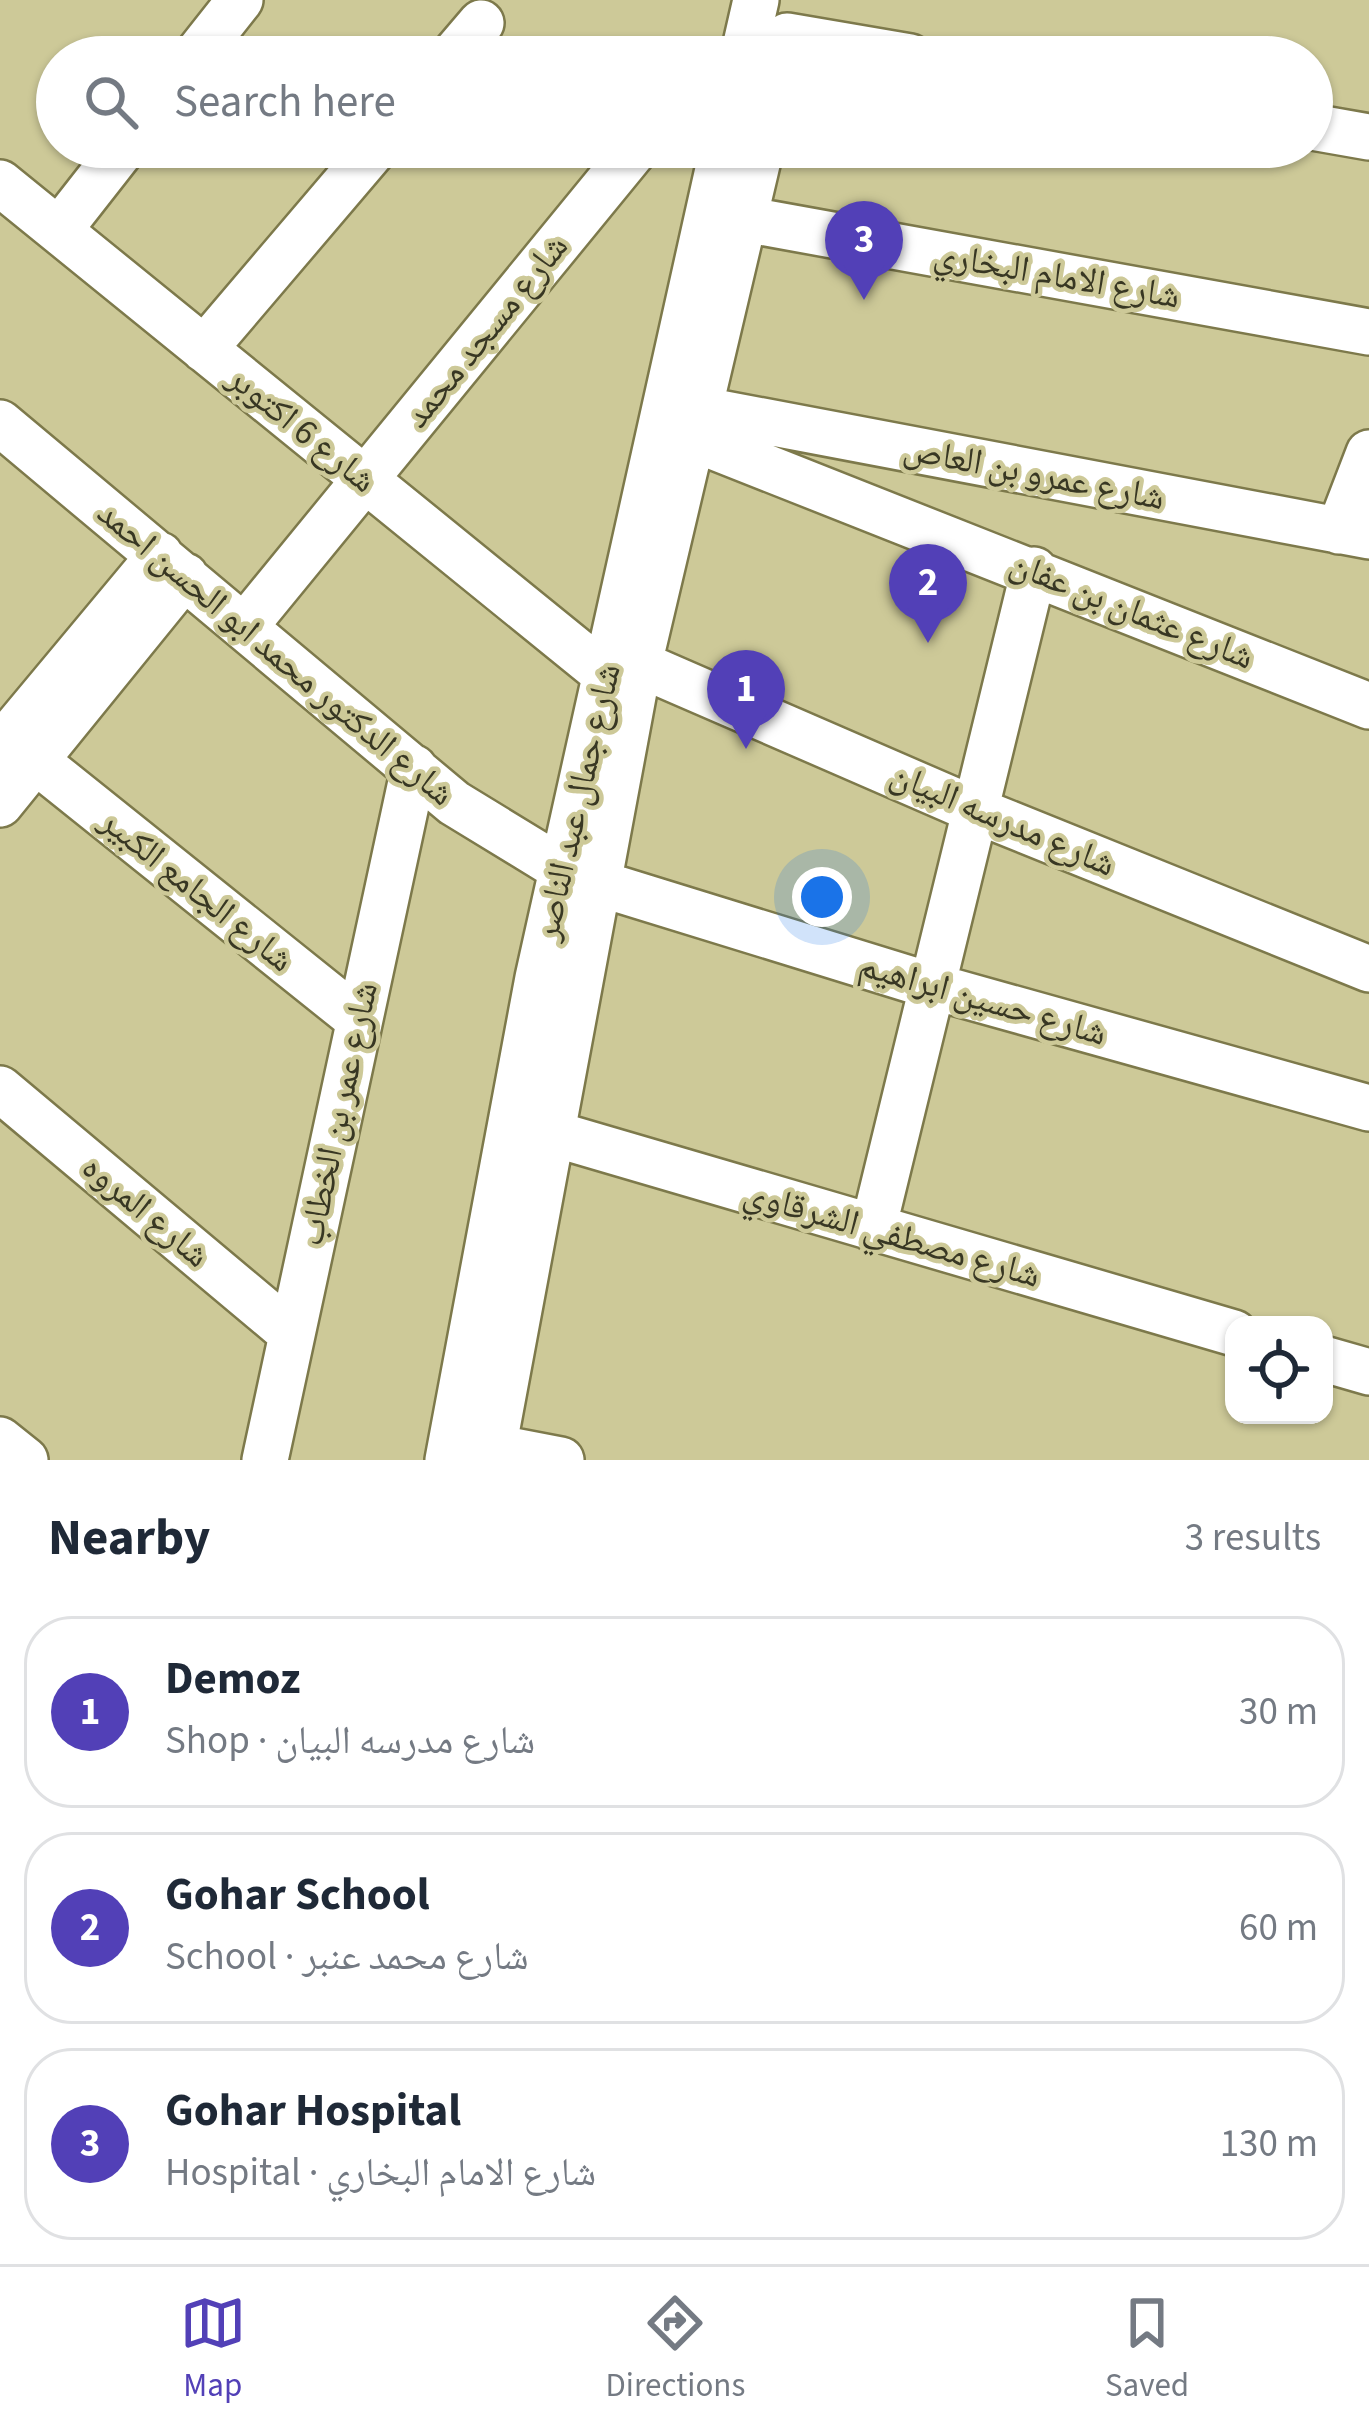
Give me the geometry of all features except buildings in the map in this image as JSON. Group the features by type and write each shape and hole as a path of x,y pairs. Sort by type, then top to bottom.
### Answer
{"street":[{"path":"212,36 240,0"},
{"path":"748,36 756,0"},
{"path":"1333,131 1369,137"},
{"path":"59,230 108,168"},
{"path":"205,349 358,168"},
{"name":"شارع مسجد محمد","path":"245,626 620,168"},
{"name":"شارع جمال عبد الناصر","path":"448,1460 580,876 719,168"},
{"name":"شارع جمال عبد الناصر","path":"622,669 696,423 756,168"},
{"name":"شارع 6 اكتوبر","path":"0,183 364,480 622,669"},
{"name":"شارع الامام البخاري","path":"744,219 1369,332"},
{"name":"شارع الدكتور محمد ابو الحسن احمد","path":"0,423 496,834 580,876"},
{"name":"شارع عمرو بن العاص","path":"696,423 1354,534"},
{"name":"شارع عثمان بن عفان","path":"696,423 1034,570 1369,706"},
{"path":"1354,534 1369,453"},
{"path":"0,804 10,745 172,566"},
{"path":"873,1228 1034,570"},
{"name":"شارع مدرسه البيان","path":"622,669 1369,969"},
{"name":"شارع الجامع الكبير","path":"10,745 358,1019"},
{"name":"شارع عمر بن الخطاب","path":"265,1460 414,768"},
{"name":"شارع جمال عبد الناصر","path":"492,1454 551,1133 580,876"},
{"name":"شارع حسين ابراهيم","path":"580,876 932,986 1369,1108"},
{"name":"شارع المروه","path":"0,1089 291,1333"},
{"name":"شارع مصطفي الشرقاوي","path":"551,1133 1225,1330"},
{"path":"1333,1361 1369,1370"},
{"path":"0,1440 25,1460"},
{"path":"492,1454 561,1460"}],"place":[{"name":"Gohar Hospital","path":"864,300"},
{"name":"Gohar School","path":"928,643"},
{"name":"Demoz","path":"746,749"}]}
